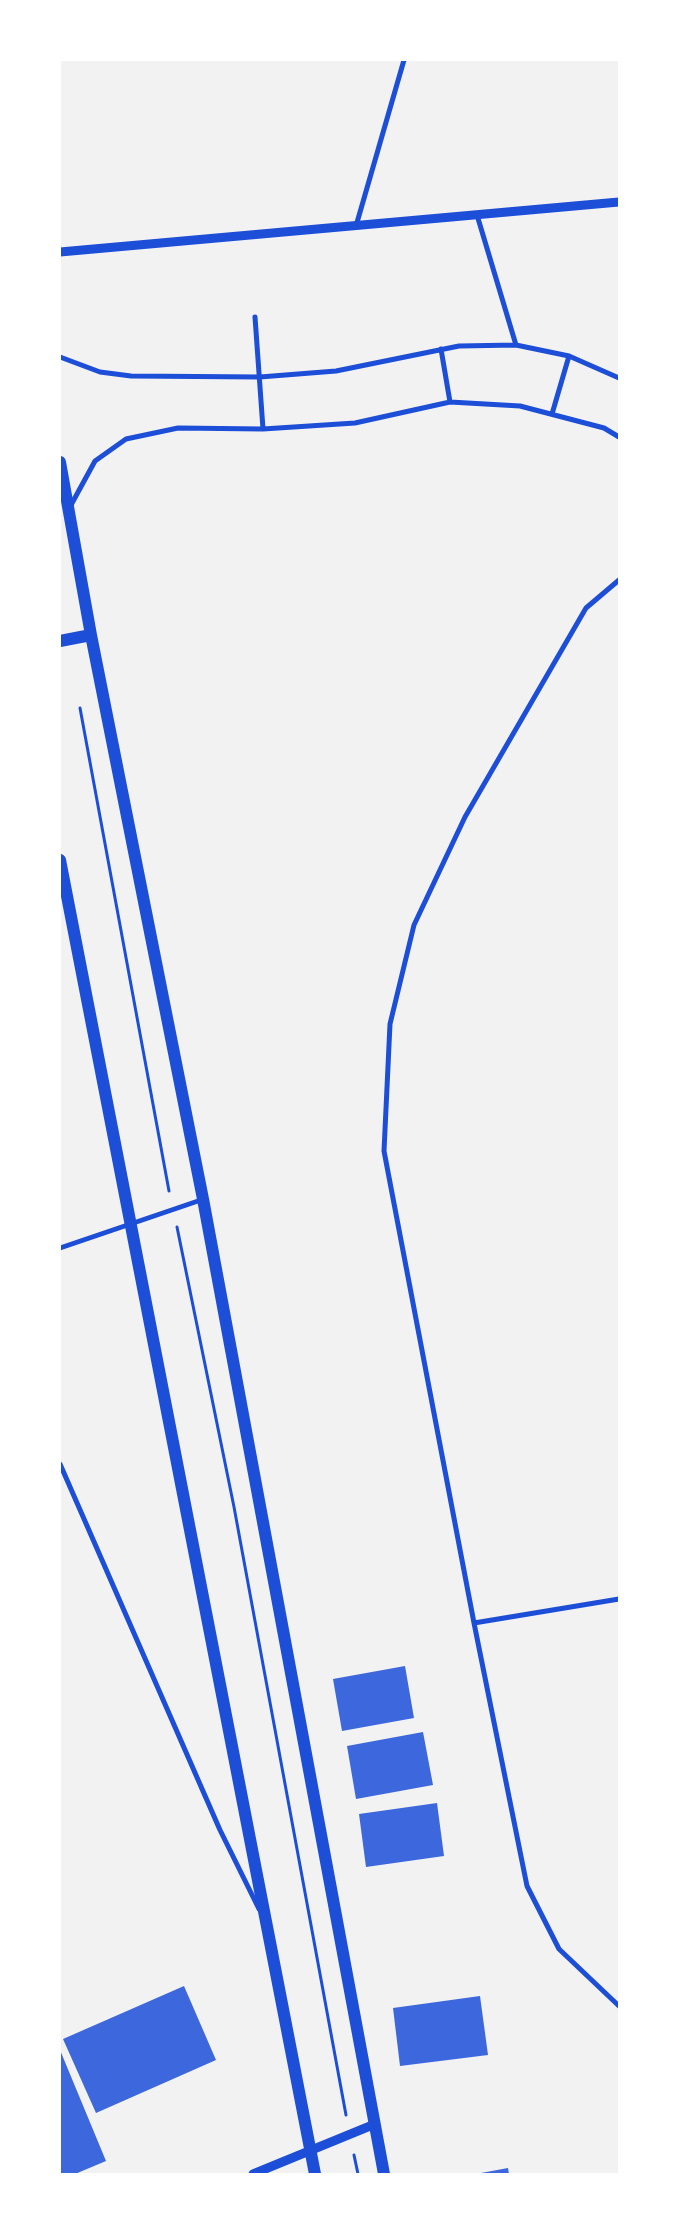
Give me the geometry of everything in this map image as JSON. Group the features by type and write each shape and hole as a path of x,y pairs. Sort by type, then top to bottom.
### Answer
{"main road":[{"path":"60,462 91,635 203,1199 384,2174"},
{"path":"60,642 91,635"},
{"path":"60,860 132,1222 315,2174"}],"street":[{"path":"356,226 404,60"},
{"path":"60,252 619,202"},
{"path":"476,215 516,345"},
{"path":"255,316 263,428"},
{"path":"60,357 100,372 131,376 260,377 336,371 459,346 516,345 569,356 619,378"},
{"path":"441,349 450,402"},
{"path":"552,414 569,356"},
{"path":"69,508 95,461 126,439 178,428 263,428 355,423 450,402 520,406 604,428 619,437"},
{"path":"619,580 586,608 465,817 414,925 390,1024 384,1151 474,1624 527,1886 559,1948 619,2006"},
{"path":"60,1248 203,1199"},
{"path":"60,1464 220,1830 268,1927"},
{"path":"474,1624 619,1599"},
{"path":"253,2174 375,2124"}],"path":[{"path":"78,700 160,1150 236,1516 358,2174"}],"building":[{"path":"405,1666 414,1718 342,1731 333,1679"},
{"path":"423,1732 433,1785 356,1799 347,1746"},
{"path":"437,1803 444,1856 366,1867 359,1814"},
{"path":"184,1986 216,2060 96,2113 63,2039"},
{"path":"480,1996 488,2055 400,2066 393,2008"},
{"path":"60,2050 106,2161 75,2174 60,2174"},
{"path":"508,2168 509,2174 481,2174 481,2173"}]}
